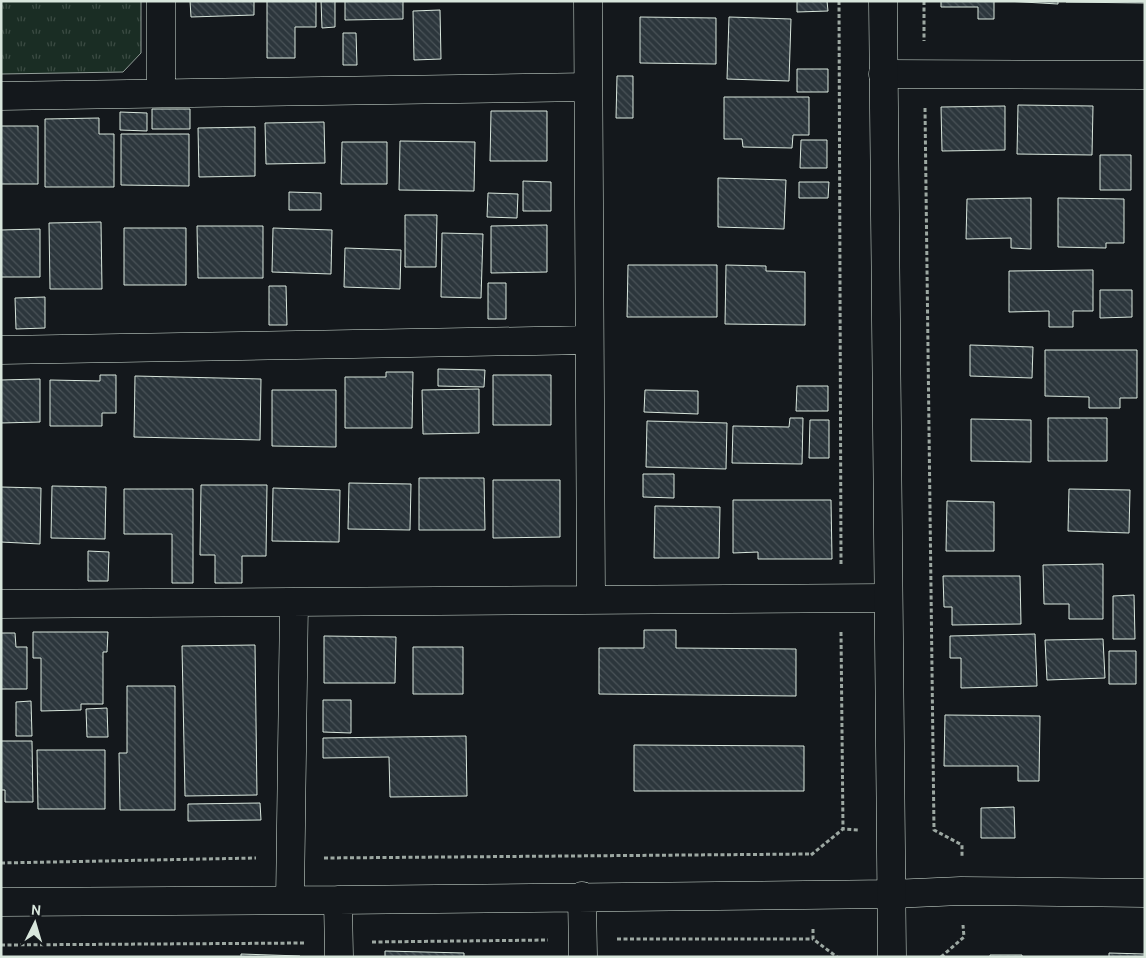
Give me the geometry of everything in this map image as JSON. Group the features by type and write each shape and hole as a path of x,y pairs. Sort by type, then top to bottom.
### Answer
{"street":[{"path":"161,1 161,92"},
{"path":"588,1 591,600"},
{"path":"883,1 892,957"},
{"path":"883,74 1145,75"},
{"path":"1,96 161,92 588,87"},
{"path":"1,350 589,340"},
{"path":"1,604 888,598"},
{"path":"290,900 294,603"},
{"path":"1,902 892,894 961,891 1145,893"},
{"path":"582,896 583,948"},
{"path":"338,900 338,950"}],"path":[{"path":"839,1 841,568"},
{"path":"924,1 934,830 962,846 961,891"},
{"path":"841,627 843,829"},
{"path":"1,863 291,858 811,854"},
{"path":"1,945 338,950 583,948 813,939"}],"green space":[{"path":"1,1 141,1 141,53 123,72 1,74"}],"building":[{"path":"190,1 254,1 254,15 191,17"},
{"path":"267,1 316,1 316,27 295,27 295,58 267,58"},
{"path":"321,1 335,1 335,27 322,28"},
{"path":"345,1 403,1 403,19 345,20"},
{"path":"797,1 827,1 828,11 797,12"},
{"path":"941,1 994,1 994,19 978,19 978,7 941,7"},
{"path":"1006,1 1058,1 1058,4"},
{"path":"1145,1 1145,3 1066,2"},
{"path":"440,10 441,59 414,60 413,11"},
{"path":"640,17 716,18 716,64 640,63"},
{"path":"729,17 791,19 789,81 727,79"},
{"path":"343,33 356,33 357,65 343,65"},
{"path":"797,69 828,69 828,92 797,92"},
{"path":"617,76 633,76 633,118 616,118"},
{"path":"724,97 809,97 809,135 793,135 792,148 743,147 742,139 724,139"},
{"path":"1018,105 1093,106 1092,155 1017,154"},
{"path":"1005,106 1005,150 942,151 941,107"},
{"path":"152,109 190,109 190,129 152,129"},
{"path":"491,111 547,111 547,161 490,161"},
{"path":"120,112 147,113 147,131 120,130"},
{"path":"99,118 99,134 114,134 114,187 45,187 45,119"},
{"path":"324,122 325,163 266,164 265,123"},
{"path":"1,126 38,126 38,184 1,184"},
{"path":"255,127 255,176 199,177 198,128"},
{"path":"121,134 189,134 189,186 121,185"},
{"path":"801,140 827,140 827,168 800,168"},
{"path":"400,141 475,142 474,191 399,190"},
{"path":"342,142 387,142 387,184 341,184"},
{"path":"1100,155 1131,155 1131,190 1100,190"},
{"path":"718,178 786,180 784,229 718,227"},
{"path":"523,181 551,182 551,211 523,211"},
{"path":"799,182 829,182 828,198 799,198"},
{"path":"289,192 321,193 321,210 289,210"},
{"path":"488,193 518,194 517,218 487,217"},
{"path":"1031,198 1031,249 1011,248 1011,238 966,239 967,199"},
{"path":"1058,198 1124,199 1124,243 1106,243 1106,248 1058,247"},
{"path":"405,215 437,215 436,267 405,267"},
{"path":"101,222 102,289 50,289 49,223"},
{"path":"547,225 547,272 491,273 491,226"},
{"path":"197,226 263,226 263,278 198,278"},
{"path":"124,228 186,228 186,285 124,285"},
{"path":"273,228 332,230 331,274 272,272"},
{"path":"40,229 40,277 1,277 1,230"},
{"path":"442,233 483,234 481,298 441,297"},
{"path":"345,248 401,250 400,289 344,287"},
{"path":"628,265 717,265 717,317 627,317"},
{"path":"726,265 766,266 766,271 805,272 805,325 725,324"},
{"path":"1093,270 1093,311 1073,311 1073,327 1049,327 1049,311 1009,312 1009,271"},
{"path":"488,283 506,283 506,319 488,319"},
{"path":"269,286 286,286 287,325 269,325"},
{"path":"1100,290 1132,290 1132,317 1100,318"},
{"path":"45,297 45,328 16,329 15,298"},
{"path":"970,345 1033,347 1032,378 970,376"},
{"path":"1045,350 1137,350 1137,398 1120,398 1120,408 1089,408 1089,397 1045,396"},
{"path":"438,369 485,370 484,387 438,386"},
{"path":"386,372 413,372 412,428 345,428 345,377 386,377"},
{"path":"100,375 116,375 116,413 102,413 102,426 50,426 50,380 100,381"},
{"path":"493,375 551,375 551,425 493,425"},
{"path":"135,376 261,379 260,440 134,437"},
{"path":"40,379 40,422 1,423 1,380"},
{"path":"797,386 828,386 828,411 796,411"},
{"path":"479,389 479,433 423,434 422,390"},
{"path":"272,390 336,390 336,447 272,446"},
{"path":"645,390 698,391 698,414 644,412"},
{"path":"790,418 803,418 802,464 732,463 733,426 789,427"},
{"path":"1048,418 1107,418 1107,461 1048,461"},
{"path":"971,419 1031,420 1031,462 971,461"},
{"path":"810,420 829,420 829,458 809,458"},
{"path":"647,421 727,423 726,469 646,467"},
{"path":"643,474 674,474 674,498 643,497"},
{"path":"419,478 484,478 485,530 419,530"},
{"path":"493,480 560,480 560,537 493,538"},
{"path":"349,483 411,484 410,530 348,529"},
{"path":"201,485 267,485 266,556 242,556 242,583 215,583 215,555 200,555"},
{"path":"52,486 106,487 105,539 51,538"},
{"path":"1,487 41,488 40,544 1,542"},
{"path":"273,488 340,490 339,542 272,541"},
{"path":"124,489 193,489 193,583 172,583 172,534 124,534"},
{"path":"1069,489 1130,490 1129,533 1068,531"},
{"path":"733,500 831,500 832,559 758,559 758,552 733,553"},
{"path":"947,501 994,502 994,551 946,551"},
{"path":"655,506 720,507 719,558 654,558"},
{"path":"88,551 109,552 108,581 88,581"},
{"path":"1103,564 1103,619 1069,619 1069,604 1044,604 1043,565"},
{"path":"943,576 1020,576 1021,624 952,625 952,607 944,607"},
{"path":"1134,595 1135,639 1113,639 1113,596"},
{"path":"644,630 676,630 676,648 796,649 796,696 599,694 599,648 644,648"},
{"path":"33,632 108,632 107,652 103,652 103,704 81,704 81,710 41,711 41,658 33,658"},
{"path":"1,633 15,633 16,647 27,647 27,689 1,689"},
{"path":"1035,634 1037,686 961,688 961,658 950,658 950,636"},
{"path":"324,636 396,637 395,683 324,683"},
{"path":"1103,639 1105,678 1047,680 1045,640"},
{"path":"255,645 257,795 185,796 182,646"},
{"path":"413,647 463,647 463,694 413,694"},
{"path":"1109,651 1136,651 1136,684 1109,684"},
{"path":"127,686 175,686 175,810 120,810 119,753 127,753"},
{"path":"323,700 351,700 351,733 323,732"},
{"path":"31,701 32,736 16,736 16,702"},
{"path":"107,708 108,737 87,737 86,709"},
{"path":"945,715 1040,716 1039,781 1018,781 1018,766 944,766"},
{"path":"466,736 467,796 390,797 389,757 323,758 323,738"},
{"path":"1,741 32,741 33,802 5,802 5,790 1,790"},
{"path":"634,745 804,746 804,791 634,791"},
{"path":"37,750 105,750 105,809 38,809"},
{"path":"260,803 261,820 188,821 188,804"},
{"path":"1014,807 1015,838 981,838 981,808"},
{"path":"385,951 464,953 464,957 385,957"},
{"path":"1109,953 1145,954 1145,957 1109,957"},
{"path":"241,954 300,956 300,957 241,957"},
{"path":"990,955 1022,955 1022,957 990,957"}]}
